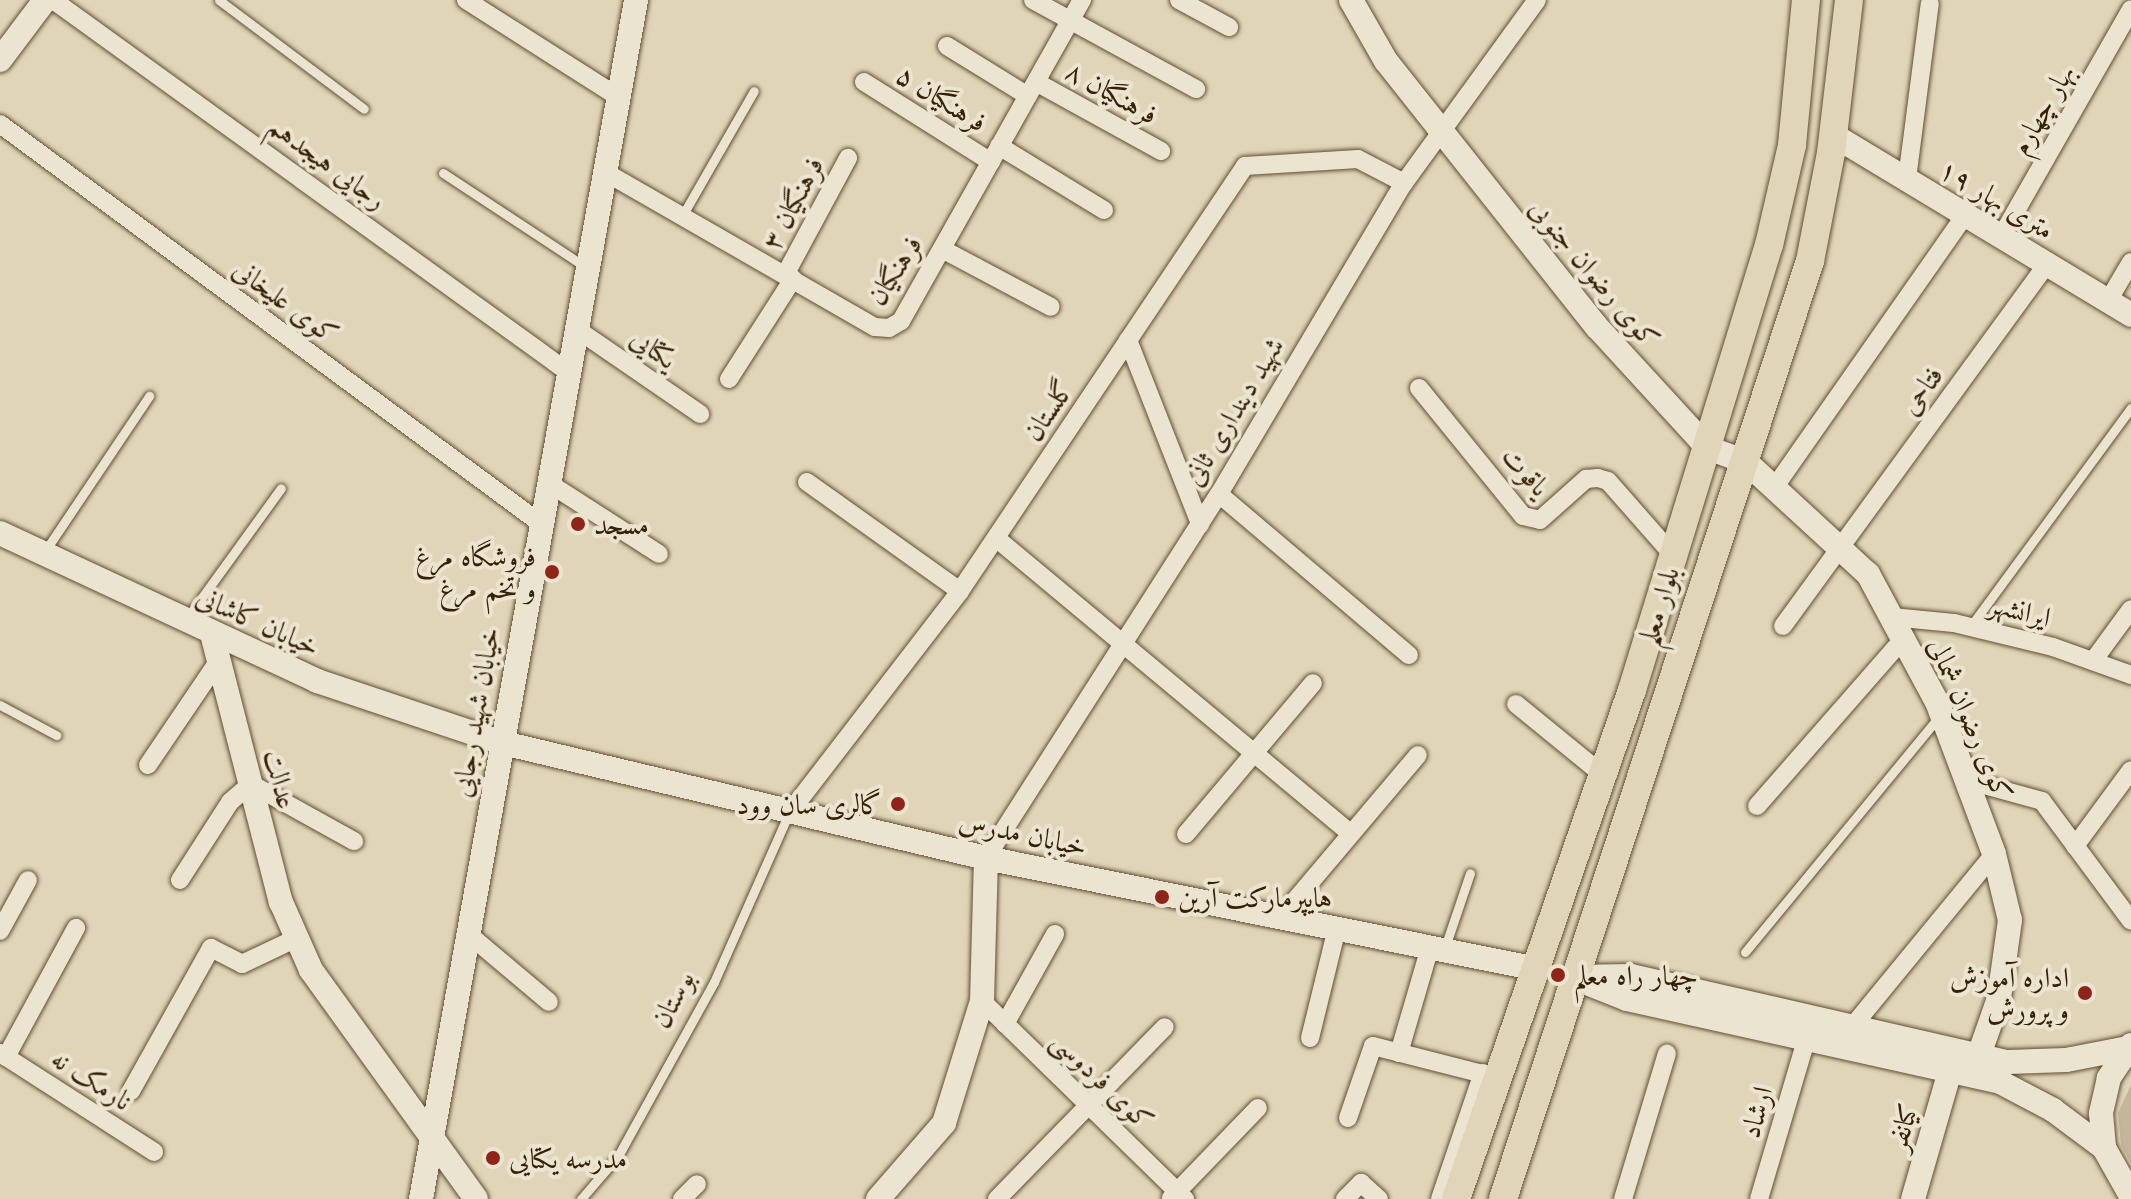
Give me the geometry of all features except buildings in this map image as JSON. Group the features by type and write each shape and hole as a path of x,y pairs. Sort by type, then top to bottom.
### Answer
{"main road":[{"name":"بلوار معلم","path":"1456,1199 1491,1076 1537,969 1603,775 1708,448 1769,245 1792,145 1806,0"},
{"name":"بلوار معلم","path":"1503,1199 1572,977 1670,701 1810,261 1833,135 1849,0"},
{"path":"1537,969 1572,977"}],"street":[{"path":"0,60 45,0"},
{"name":"رجایی هیجدهم","path":"53,0 568,372"},
{"path":"466,0 618,97"},
{"name":"خیابان شهید رجایی","path":"421,1199 499,742 636,0"},
{"path":"1033,0 1069,23 1196,89"},
{"name":"فرهنگیان","path":"605,172 875,327 889,328 901,321 1082,0"},
{"path":"1179,0 1229,27"},
{"path":"1351,0 1386,61 1444,130"},
{"name":"شهید دینداری ثانی","path":"986,858 1219,494 1404,183 1537,0"},
{"path":"2118,0 2131,7"},
{"path":"1907,179 1930,3"},
{"name":"بهار چهارم","path":"2001,237 2131,7"},
{"name":"فرهنگیان ۸","path":"947,46 1161,151"},
{"name":"فرهنگیان ۵","path":"864,82 1104,210"},
{"name":"کوی علیخانی","path":"0,124 540,523"},
{"name":"کوی رضوان جنوبی","path":"1444,130 1597,327 1708,448"},
{"name":"۱۹ متری بهار","path":"1833,135 2131,315"},
{"name":"فرهنگیان ۳","path":"729,379 789,277 848,158"},
{"name":"گلستان","path":"790,812 960,591 1245,166 1358,159 1404,183"},
{"path":"1774,488 1965,215"},
{"path":"942,249 1051,307"},
{"path":"2108,301 2131,262"},
{"name":"فتاحی","path":"1783,626 2047,264"},
{"name":"یکتایی","path":"575,328 700,414"},
{"path":"1128,340 1200,524"},
{"name":"یاقوت","path":"1419,388 1523,516 1540,520 1586,479 1598,478 1608,481 1674,556"},
{"path":"1708,448 1746,462"},
{"name":"کوی رضوان شمالی","path":"1746,462 1868,574 1941,714 1994,854 2010,920 1999,998 1979,1055"},
{"path":"547,482 659,554"},
{"path":"807,482 960,591"},
{"path":"1219,494 1409,655"},
{"name":"خیابان کاشانی","path":"0,533 317,681 499,742"},
{"path":"996,538 1351,834"},
{"path":"2093,661 2131,609"},
{"name":"ایرانشهر","path":"1892,617 1970,627 2093,661 2131,675"},
{"name":"عدالت","path":"212,634 281,902 311,970 476,1199"},
{"path":"1757,806 1903,639"},
{"path":"148,765 219,660"},
{"path":"1186,834 1255,757 1313,683"},
{"path":"1516,704 1603,775"},
{"name":"خیابان مدرس","path":"499,742 986,858 1537,969"},
{"path":"1281,917 1418,755"},
{"path":"2075,846 2131,770"},
{"path":"1966,780 2042,801 2131,921"},
{"path":"180,880 230,802 251,784 354,841"},
{"path":"1852,1027 1994,854"},
{"path":"878,1199 944,1123 982,1001 986,858"},
{"path":"0,931 28,880"},
{"path":"3,1055 76,928"},
{"path":"1310,1038 1337,928"},
{"path":"467,933 549,1002"},
{"path":"1005,1024 1055,934"},
{"path":"131,1091 211,948 242,964 297,938"},
{"path":"1399,1053 1437,949"},
{"path":"1572,977 1631,976 2008,1062 2066,1060 2129,1046"},
{"path":"1572,977 1627,999 2000,1082 2053,1110 2104,1148"},
{"name":"کوی فردوسی","path":"982,1001 1177,1196"},
{"path":"997,1199 1165,1027"},
{"name":"ارشاد","path":"1759,1199 1806,1040"},
{"path":"2124,1196 2104,1148 2101,1113 2106,1090 2129,1046"},
{"path":"1348,1118 1369,1049 1399,1053 1491,1076 1440,1199"},
{"path":"1623,1199 1667,1053"},
{"name":"نارمک نه","path":"3,1055 154,1152"},
{"name":"کیانفر","path":"1913,1199 1950,1071"},
{"path":"1177,1196 1258,1108"},
{"path":"1345,1199 1361,1183 1379,1199"},
{"path":"682,1199 697,1184"}],"lane":[{"path":"219,0 364,109"},
{"path":"682,216 754,91"},
{"path":"443,173 587,268"},
{"path":"43,553 149,396"},
{"path":"1970,627 2131,408"},
{"path":"185,621 281,488"},
{"path":"0,705 56,735"},
{"path":"1745,952 1941,714"},
{"name":"بوستان","path":"581,1199 618,1156 714,982 790,812"},
{"path":"1437,949 1470,873"}],"shaded area":[{"path":"2131,1085 2131,1163 2121,1145 2118,1113"}],"place":[{"name":"مسجد","path":"578,524"},
{"name":"فروشگاه مرغ و تخم مرغ","path":"552,572"},
{"name":"گالری سان وود","path":"898,804"},
{"name":"هایپرمارکت آرین","path":"1162,897"},
{"name":"چهار راه معلم","path":"1558,975"},
{"name":"اداره آموزش و پرورش","path":"2085,993"},
{"name":"مدرسه یکتایی","path":"493,1158"}]}
